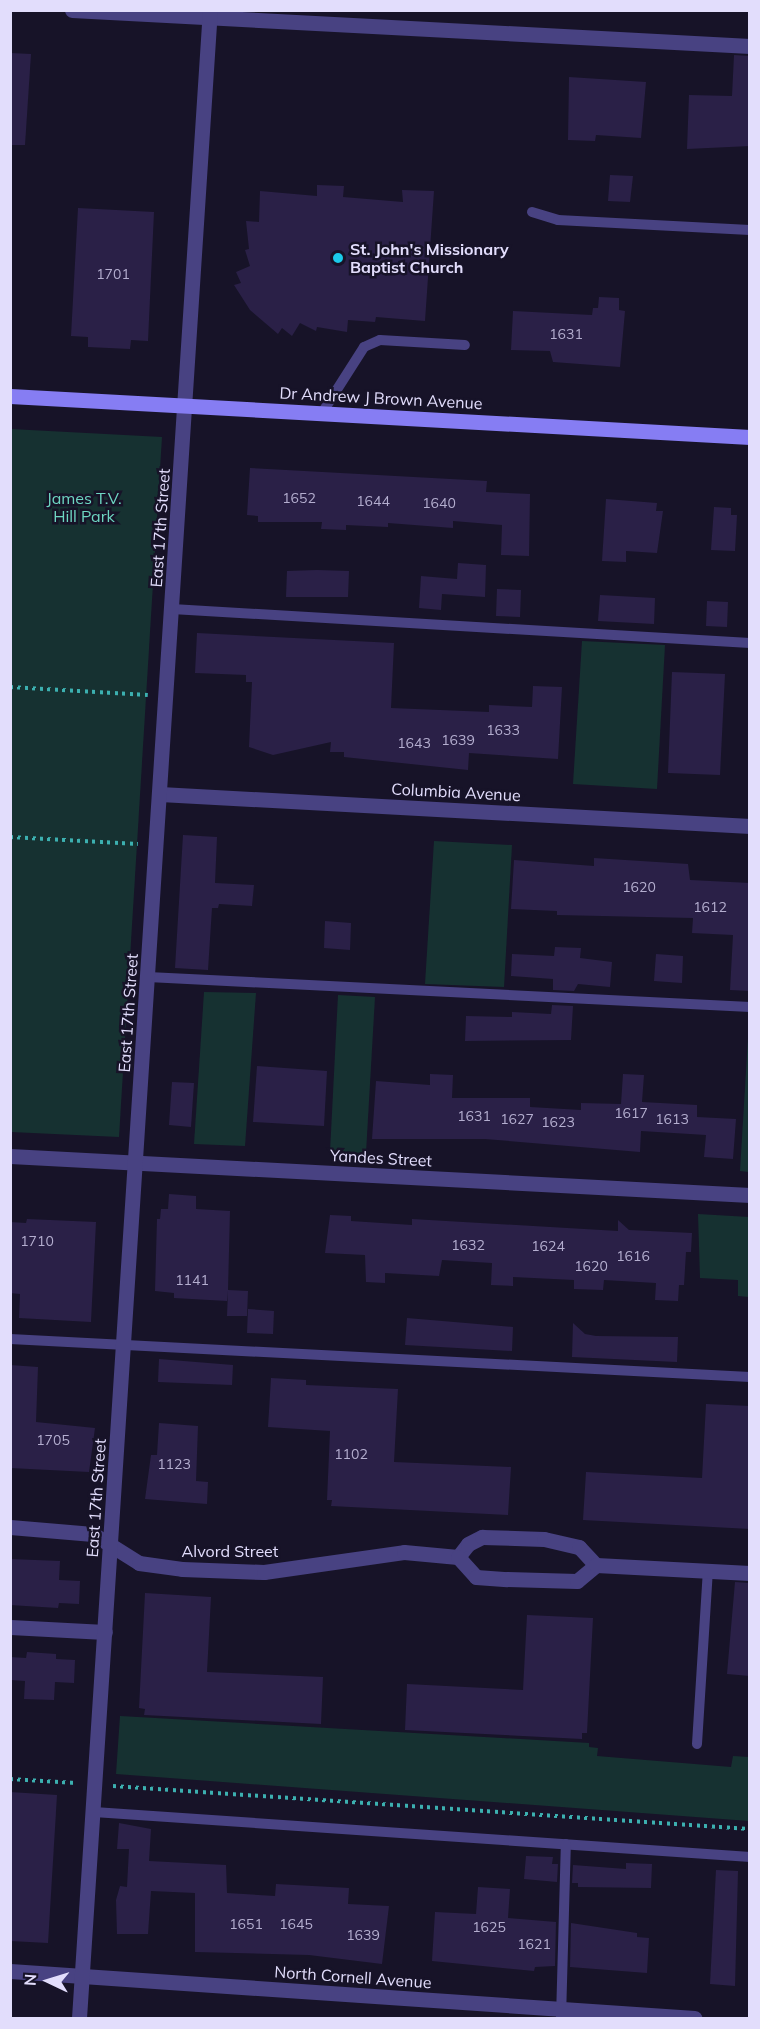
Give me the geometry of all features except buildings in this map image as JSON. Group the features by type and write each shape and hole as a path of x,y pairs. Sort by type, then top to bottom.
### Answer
{"main road":[{"name":"Dr Andrew J Brown Avenue","path":"10,396 750,437"}],"street":[{"path":"72,10 210,14 750,46"},
{"name":"East 17th Street","path":"79,2019 210,14"},
{"name":"Columbia Avenue","path":"160,794 750,826"},
{"name":"Yandes Street","path":"10,1156 750,1195"},
{"name":"Alvord Street","path":"10,1527 93,1534 111,1542 139,1563 182,1569 264,1572 404,1552 458,1557"},
{"path":"596,1565 579,1547 550,1540 482,1536 468,1544 458,1557 476,1577 507,1579 577,1581 596,1565 750,1573"},
{"path":"10,1627 105,1632"},
{"name":"North Cornell Avenue","path":"10,1971 561,2014 694,2019"}],"lane":[{"path":"532,212 558,220 750,230"},
{"path":"322,413 364,347 380,340 465,345"},
{"path":"172,609 750,643"},
{"path":"148,977 750,1007"},
{"path":"10,1339 750,1377"},
{"path":"697,1744 708,1571"},
{"path":"94,1812 750,1857"},
{"path":"561,2014 566,1844"}],"path":[{"path":"10,687 152,695"},
{"path":"10,837 141,845"},
{"path":"10,1779 73,1783"},
{"path":"112,1786 750,1829"}],"green space":[{"name":"James T.V. Hill Park","path":"11,429 162,437 119,1137 11,1132"},
{"path":"582,641 665,645 657,789 573,784"},
{"path":"434,841 512,845 504,987 425,984"},
{"path":"204,992 256,993 245,1146 194,1144"},
{"path":"338,995 375,997 366,1153 330,1152"},
{"path":"750,1021 749,1172 740,1171"},
{"path":"698,1214 749,1217 749,1297 738,1296 738,1280 700,1278"},
{"path":"120,1716 589,1743 589,1747 598,1748 597,1756 731,1767 733,1756 749,1757 749,1821 116,1774"}],"place":[{"name":"St. John's Missionary Baptist Church","path":"338,258"}]}
